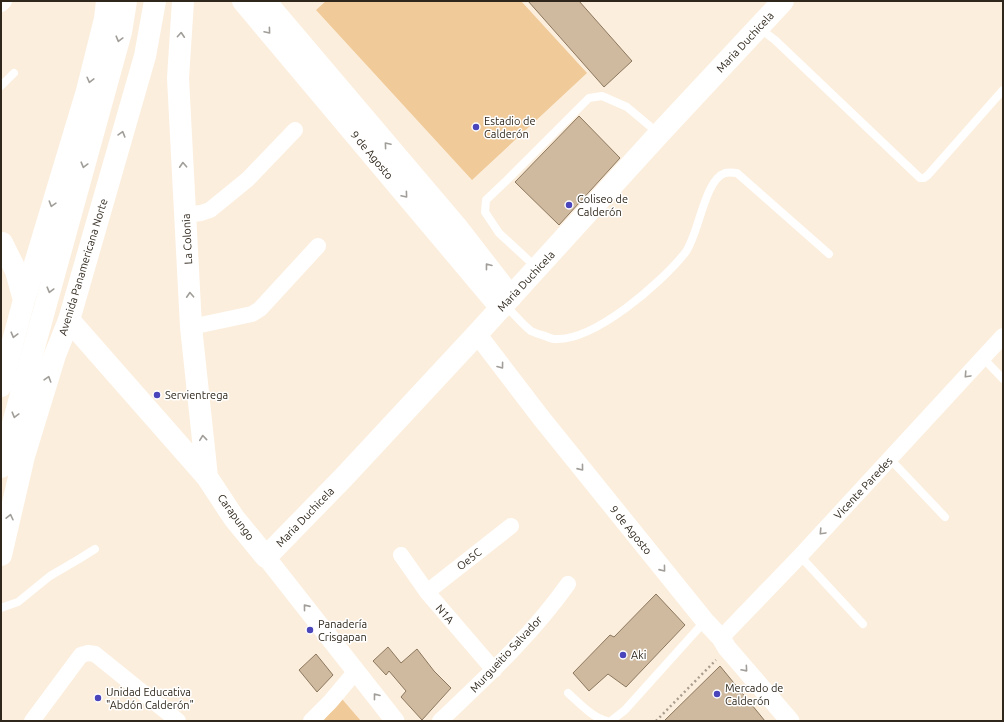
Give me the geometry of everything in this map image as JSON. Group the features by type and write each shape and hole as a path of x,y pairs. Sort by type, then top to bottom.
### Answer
{"main road":[{"path":"1,386 40,244 87,91 105,19 107,1"},
{"path":"1,467 121,32 126,1"},
{"name":"Avenida Panamericana Norte","path":"1,556 24,456 55,355 69,320 145,56 155,1"},
{"name":"La Colonia","path":"183,1 178,78 191,327 207,477"},
{"name":"9 de Agosto","path":"243,1 506,303"},
{"name":"9 de Agosto","path":"265,1 456,226 506,303"},
{"name":"Maria Duchicela","path":"266,557 344,477 538,269 659,134 783,1"},
{"path":"2,243 13,252 26,251 40,244"},
{"path":"2,243 16,271 24,300"},
{"name":"Carapungo","path":"69,320 207,477 234,518 266,557"}],"street":[{"path":"1,4 4,1"},
{"path":"186,215 210,210 248,179 295,130"},
{"path":"191,327 252,314 260,309 318,246"},
{"name":"9 de Agosto","path":"477,334 542,419 705,621 790,721"},
{"name":"Vicente Paredes","path":"724,643 800,556 1003,336"},
{"name":"Oe5C","path":"427,592 511,526"},
{"name":"N1A","path":"401,555 427,592 494,670"},
{"name":"Carapungo","path":"266,557 395,721"},
{"name":"Murgueitio Salvador","path":"440,721 494,670 557,600 568,584"},
{"path":"32,721 81,655 88,653 95,654 178,721"},
{"path":"311,721 330,702 356,671"}],"lane":[{"path":"759,27 775,40 920,178 924,178 928,175 1003,90"},
{"path":"1,86 14,73"},
{"path":"538,269 499,233 485,212 486,200 589,98 602,96 627,107 659,134"},
{"path":"506,303 531,330 553,340 571,337 590,330 616,315 651,288 686,252 702,213 707,194 719,177 726,172 737,173 829,254"},
{"path":"983,358 1003,380"},
{"path":"890,459 944,517"},
{"path":"1,608 18,602 50,576 95,549"},
{"path":"800,556 863,624"},
{"path":"611,721 625,710 705,621"},
{"path":"568,693 602,720 607,721"}],"path":[{"path":"656,721 724,643"}],"shaded area":[{"name":"Estadio de Calderón","path":"326,1 521,1 587,73 472,180 316,10"},
{"path":"342,699 361,721 323,721"}],"building":[{"path":"528,1 579,1 632,61 604,87"},
{"name":"Coliseo de Calderón","path":"579,116 620,158 559,225 515,182"},
{"name":"Aki","path":"656,594 685,625 626,687 608,674 589,691 573,673 610,635 614,637"},
{"path":"388,647 401,663 417,649 434,671 451,688 422,720 401,697 406,691 389,671 386,675 373,661"},
{"path":"316,654 333,675 317,692 299,670"},
{"name":"Mercado de Calderón","path":"720,666 765,721 664,721"}],"place":[{"name":"Estadio de Calderón","path":"476,127"},
{"name":"Coliseo de Calderón","path":"569,205"},
{"name":"Servientrega","path":"157,395"},
{"name":"Panadería Crisgapan","path":"310,630"},
{"name":"Aki","path":"623,655"},
{"name":"Mercado de Calderón","path":"717,694"},
{"name":"Unidad Educativa \"Abdón Calderón\"","path":"98,698"}]}
